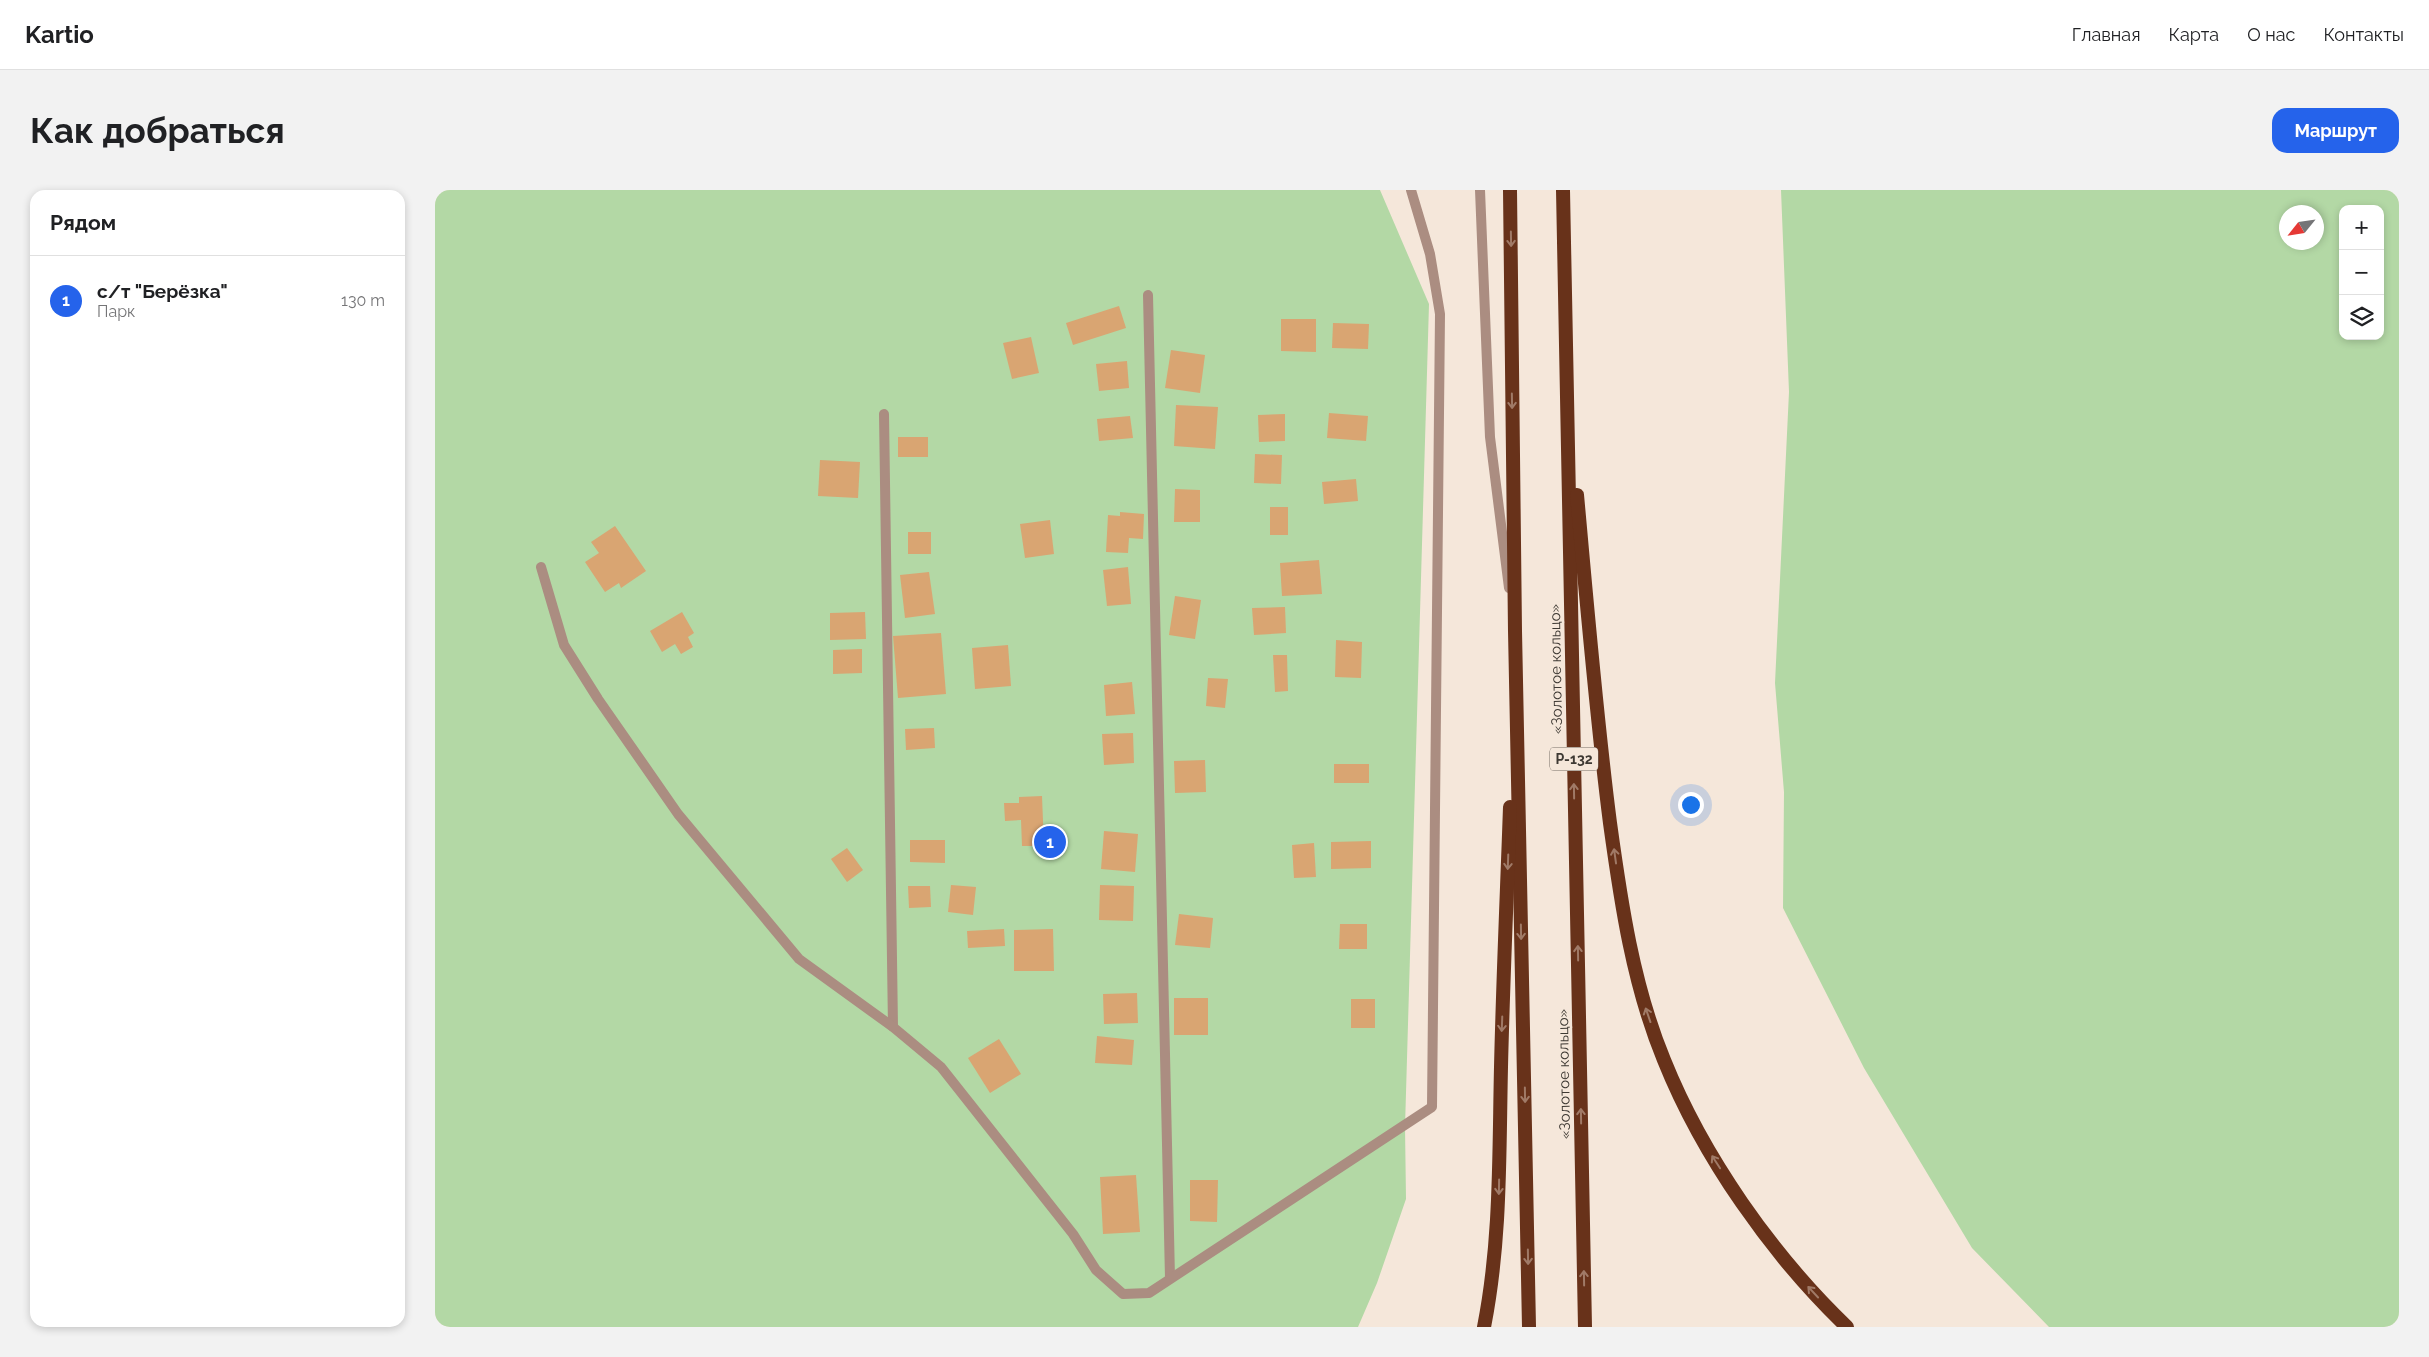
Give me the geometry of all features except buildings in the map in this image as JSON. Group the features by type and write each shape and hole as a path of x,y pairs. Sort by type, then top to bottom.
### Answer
{"highway":[{"path":"1510,190 1515,631 1529,1327"},
{"name":"«Золотое кольцо»","path":"1563,190 1585,1327"},
{"name":"Р-132","path":"1566,386 1603,770 1621,905 1643,1000 1664,1061 1700,1137 1742,1202 1794,1270 1847,1327"},
{"path":"1484,1327 1492,1285 1499,1216 1501,1066 1516,656"}],"lane":[{"path":"541,567 564,645 598,699 678,814 799,959 893,1027 941,1067 1073,1234 1096,1270 1123,1294 1149,1293 1432,1107 1440,314 1430,254 1411,190"},
{"path":"1481,190 1490,437 1515,631"},
{"path":"1148,295 1170,1278"},
{"path":"883,414 893,1027"}],"green space":[{"path":"435,190 1380,190 1429,304 1405,1127 1406,1199 1377,1283 1358,1327 435,1327"},
{"path":"1781,190 2399,190 2399,1327 2049,1327 1972,1248 1864,1068 1783,908 1784,792 1775,683 1789,392"}],"place":[{"name":"c/т \"Берёзка\"","path":"1050,842"}]}
